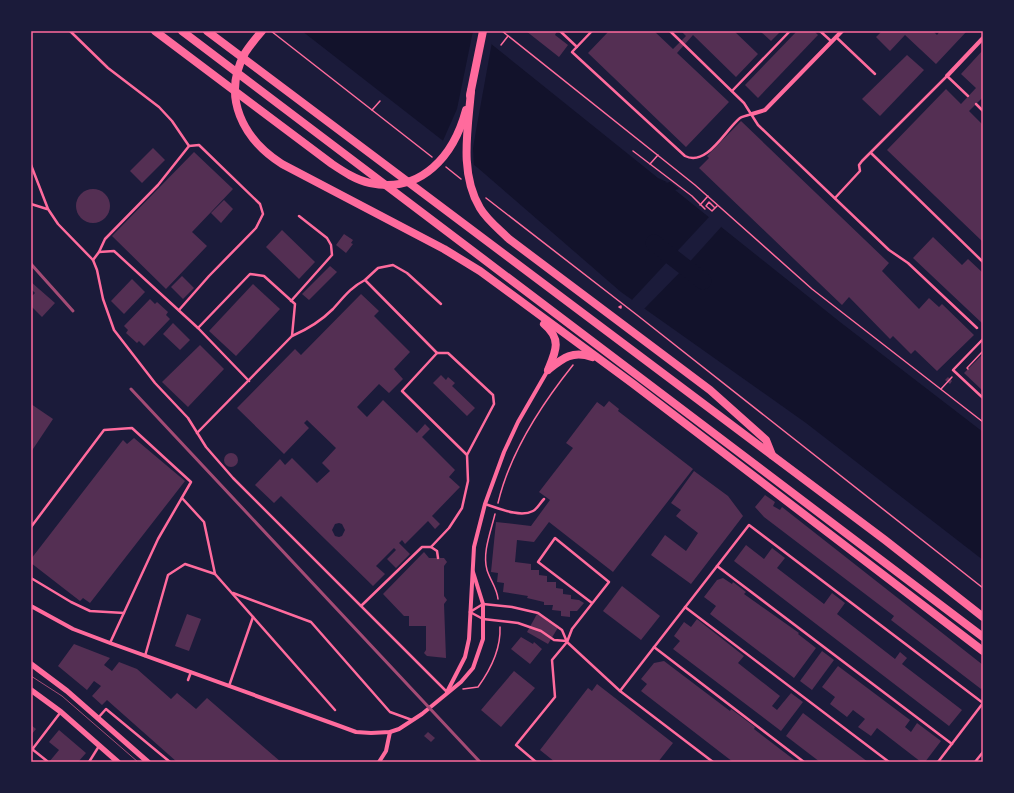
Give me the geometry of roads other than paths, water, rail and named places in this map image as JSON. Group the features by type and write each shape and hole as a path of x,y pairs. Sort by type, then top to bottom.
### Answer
{"highway":[{"path":"155,31 332,164 362,180 389,185 405,182 421,176 429,171 450,150 462,124 471,91 482,31"},
{"path":"182,31 983,637"},
{"path":"208,31 885,540 983,617"},
{"path":"262,31 245,53 240,65 235,87 237,108 245,128 254,142 282,164 444,249 480,271 599,359 983,651"},
{"path":"471,91 467,160 468,176 473,194 480,209 491,222 522,248 710,390 766,440 772,455"},
{"path":"528,306 554,336 556,347 548,370"},
{"path":"548,370 574,353 599,359"}],"street":[{"path":"752,114 765,110 842,31"},
{"path":"947,76 983,38"},
{"path":"447,692 465,657 469,639 474,547 485,504 504,452 518,422 548,370"},
{"path":"31,606 73,629 356,732 390,732 413,720 447,692 462,682 473,668 483,639 483,604 473,572"},
{"path":"31,664 67,691 148,762"},
{"path":"31,690 61,712 118,762"},
{"path":"379,762 386,751 390,732"}],"lane":[{"path":"70,31 108,68 159,107 172,121 189,146"},
{"path":"560,31 577,47"},
{"path":"592,31 572,52 688,158 698,158 705,154 740,118 752,114"},
{"path":"670,31 732,91 752,114 758,125 889,250 908,263 977,328"},
{"path":"732,91 790,31"},
{"path":"820,31 831,42"},
{"path":"836,37 874,74"},
{"path":"835,198 860,171 859,165 947,76 968,96"},
{"path":"976,104 983,111"},
{"path":"93,260 99,252 105,239 158,185 189,146 199,145 260,204 263,214 256,228 209,276 179,310"},
{"path":"871,153 983,262"},
{"path":"31,165 48,209 58,224 93,260 97,270 103,299 114,330 155,383 188,418 197,433 233,478 447,692"},
{"path":"31,204 48,209"},
{"path":"291,302 332,255 331,245 327,238 299,216"},
{"path":"99,252 114,251 198,328 249,381"},
{"path":"197,433 292,336 308,330 319,321 353,286 365,280 378,268 393,265 407,273 441,304"},
{"path":"198,328 250,274 264,276 295,304 292,336"},
{"path":"365,280 437,353 448,353 493,395 494,404 467,455 468,481 462,508 449,528 431,547"},
{"path":"983,339 953,370 983,398"},
{"path":"437,353 402,391 467,455"},
{"path":"31,527 104,430 132,428 191,482 158,539 110,643"},
{"path":"182,498 204,522 215,574"},
{"path":"485,504 515,512 525,513 533,511 544,500"},
{"path":"620,691 749,525 983,703 938,762"},
{"path":"536,762 516,746 555,697 552,660 567,642 572,629 609,582 555,538 538,562 592,603"},
{"path":"362,606 422,547 431,547 438,551 438,558"},
{"path":"145,656 168,575 186,564 215,574 336,710"},
{"path":"717,566 952,744"},
{"path":"31,578 71,602 90,611 124,613"},
{"path":"232,593 311,622 390,712 413,720"},
{"path":"470,612 483,604 512,607 538,613 562,630 567,642 620,691 713,762"},
{"path":"685,607 889,762"},
{"path":"470,612 483,619 518,623 541,631 554,640 567,642"},
{"path":"229,686 253,617"},
{"path":"654,647 804,762"},
{"path":"188,680 191,672"},
{"path":"98,718 106,709 170,762"},
{"path":"47,761 32,750 61,712"},
{"path":"89,762 100,746"},
{"path":"975,762 983,752"}],"waterway":[{"path":"654,243 703,281"}],"tram line":[{"path":"31,676 62,696 138,762"}],"railway":[{"path":"31,264 73,311"},
{"path":"131,389 480,762"}]}
